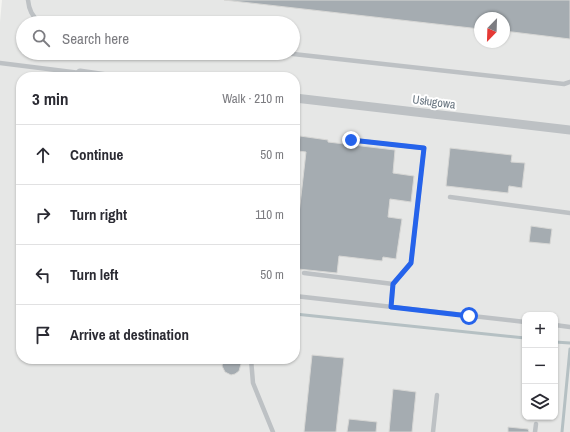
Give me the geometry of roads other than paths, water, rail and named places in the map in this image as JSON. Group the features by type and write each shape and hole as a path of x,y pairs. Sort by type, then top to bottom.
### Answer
{"street":[{"name":"Usługowa","path":"300,99 570,130"}],"lane":[{"path":"28,0 29,10 33,16"},
{"path":"300,55 564,84 570,82"},
{"path":"0,63 65,72"},
{"path":"351,140 424,148 411,263 393,284 391,307"},
{"path":"450,197 570,213"},
{"path":"304,274 393,284"},
{"path":"300,297 522,322"},
{"path":"558,325 570,327"},
{"path":"251,364 253,383 273,432"},
{"path":"433,432 437,395"},
{"path":"535,432 536,424"}],"waterway":[{"path":"300,315 522,338"},
{"path":"558,342 570,343"},
{"path":"562,432 570,349"}]}
